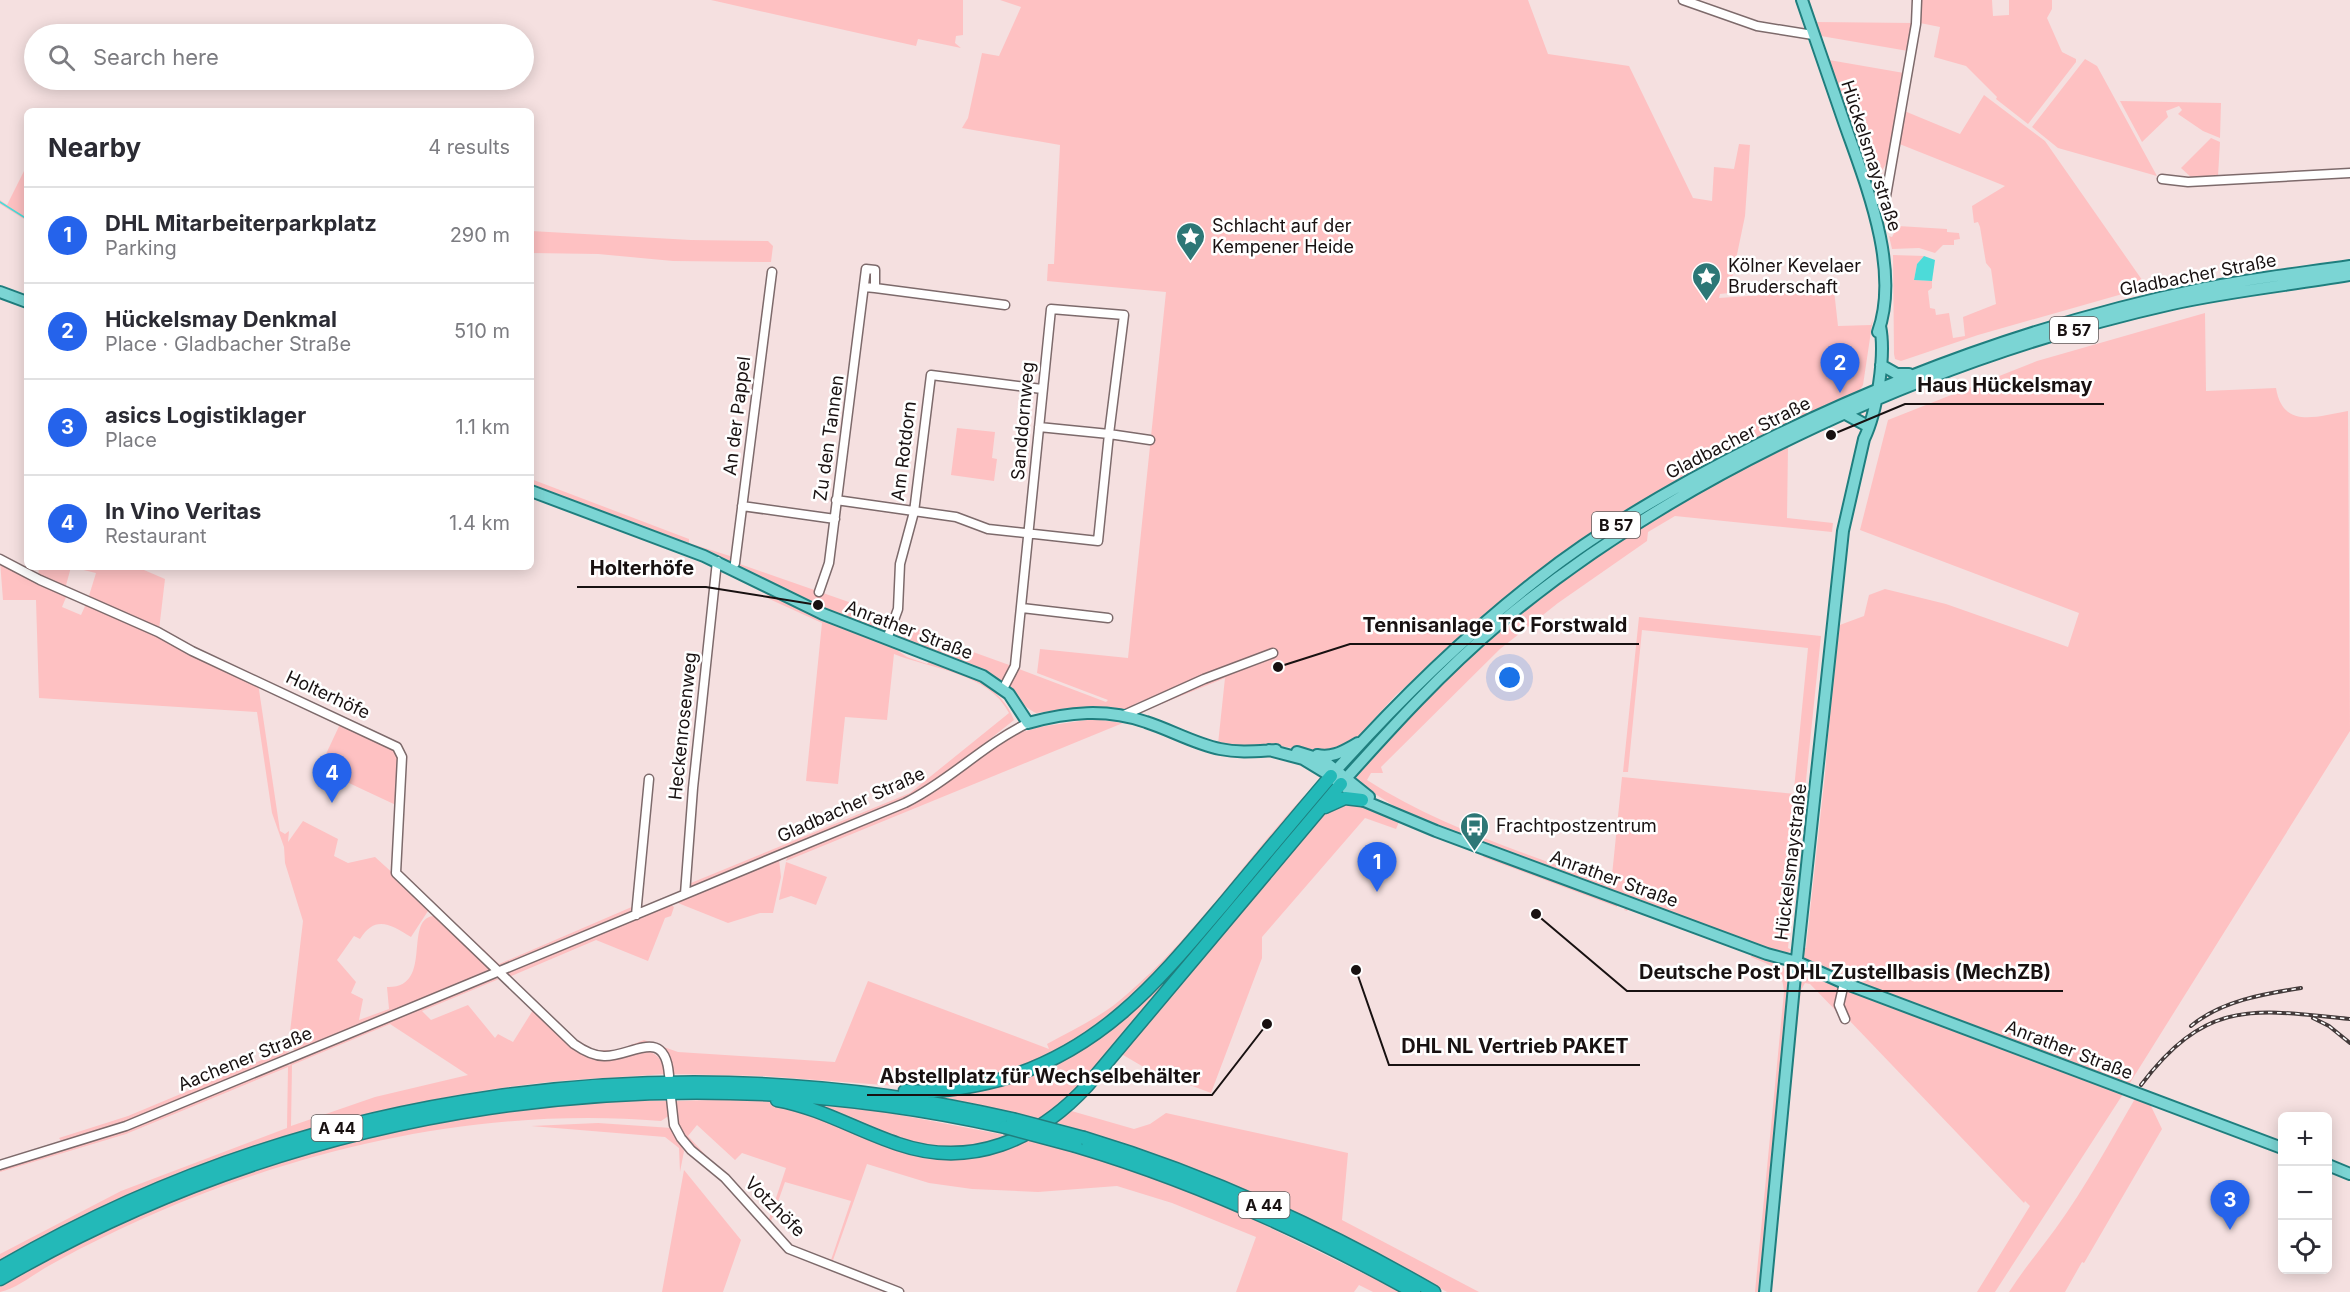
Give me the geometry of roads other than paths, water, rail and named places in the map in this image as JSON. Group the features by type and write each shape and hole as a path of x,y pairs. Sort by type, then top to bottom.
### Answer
{"highway":[{"path":"674,1095 763,1098 801,1105 896,1144 931,1152 978,1151 1024,1137 1053,1119 1087,1086 1316,812 1339,777"},
{"path":"805,1086 826,1083 916,1092 948,1090 1018,1074 1078,1047 1116,1019 1154,984 1339,777"},
{"path":"1316,812 1337,800 1362,800"},
{"name":"A 44","path":"0,1268 95,1217 201,1172 284,1143 397,1113 507,1094 614,1083 713,1081 805,1086 904,1098 1154,1161 1249,1198 1346,1244 1434,1292"},
{"name":"A 44","path":"0,1279 94,1229 166,1196 247,1166 340,1137 423,1118 509,1103 606,1094 831,1098 1008,1123"},
{"name":"A 44","path":"1080,1142 1244,1207 1329,1246 1414,1292"}],"main road":[{"name":"Hückelsmaystraße","path":"1765,1292 1796,967 1844,521 1864,439 1870,426 1884,273 1882,245 1872,202 1802,0"},
{"name":"Gladbacher Straße","path":"1339,777 1461,658 1548,585 1674,502 1912,375 2026,335 2132,304 2207,287 2350,266"},
{"name":"Gladbacher Straße","path":"1339,777 1365,740 1439,662 1491,616 1541,576 1594,539 1723,462 1872,397 2124,316 2209,297 2350,275"},
{"path":"0,292 24,301"},
{"name":"Hückelsmaystraße","path":"1864,439 1864,424 1881,365 1880,326"},
{"path":"1881,365 1897,374 1912,375"},
{"path":"1844,413 1864,424"},
{"name":"Anrather Straße","path":"534,491 717,561 812,609 970,671 1003,689 1017,703 1028,723"},
{"name":"Gladbacher Straße","path":"1028,723 1081,712 1124,716"},
{"name":"Anrather Straße","path":"1124,716 1218,748 1245,752 1269,750 1304,753 1323,760 1362,800 1384,807 1436,831 2278,1146"},
{"path":"1304,753 1328,756 1342,753 1365,740"},
{"name":"Anrather Straße","path":"1269,750 1296,756 1339,777 1384,807"},
{"path":"2330,1166 2350,1174"}],"street":[{"path":"1683,0 1757,26 1814,34"},
{"path":"1872,202 1887,196 1916,24 1917,0"},
{"path":"2162,178 2187,182 2350,173"},
{"path":"875,288 875,270 866,269 864,287 1005,305"},
{"name":"An der Pappel","path":"735,563 772,272"},
{"name":"Zu den Tannen","path":"819,592 829,563 836,500 850,413 864,287"},
{"name":"Sanddornweg","path":"1003,689 1014,670 1022,608 1051,309 1124,315 1109,434"},
{"name":"Am Rotdorn","path":"887,639 898,609 900,564 914,512 931,375 1042,389"},
{"path":"1039,427 1150,440"},
{"path":"836,500 953,516 987,529 1098,541 1109,434"},
{"path":"742,506 835,519"},
{"name":"Holterhöfe","path":"0,559 40,580 158,632 192,651 397,747 402,757 396,873 501,971"},
{"name":"Heckenrosenweg","path":"685,894 693,788 717,561"},
{"path":"1022,608 1108,618"},
{"path":"1124,716 1204,679 1273,653"},
{"name":"Gladbacher Straße","path":"501,971 905,803 940,784 987,746 1028,723"},
{"path":"636,915 649,779"},
{"path":"501,971 562,1034 584,1051 609,1056 638,1046 651,1046 665,1058 669,1075"},
{"name":"Aachener Straße","path":"0,1165 126,1126 501,971"},
{"path":"1844,983 1839,1005 1845,1018"},
{"name":"Votzhöfe","path":"674,1095 674,1125 681,1138 691,1150 724,1178 789,1249 899,1292"}],"water":[{"path":"1924,256 1935,260 1932,281 1914,280 1917,264"}],"waterway":[{"path":"0,202 24,217"}],"railway":[{"path":"2191,1026 2216,1010 2243,1000 2301,988"},
{"path":"2141,1085 2165,1057 2187,1037 2210,1024 2233,1016 2286,1013 2350,1019"},
{"path":"2313,1018 2329,1026 2350,1043"}],"place":[{"name":"Schlacht auf der Kempener Heide","path":"1191,262"},
{"name":"Kölner Kevelaer Bruderschaft","path":"1707,302"},
{"name":"Hückelsmay Denkmal","path":"1840,393"},
{"name":"Haus Hückelsmay","path":"1831,435"},
{"name":"Holterhöfe","path":"818,605"},
{"name":"Tennisanlage TC Forstwald","path":"1278,667"},
{"name":"In Vino Veritas","path":"332,803"},
{"name":"Frachtpostzentrum","path":"1475,852"},
{"name":"DHL Mitarbeiterparkplatz","path":"1377,892"},
{"name":"Deutsche Post DHL Zustellbasis (MechZB)","path":"1536,914"},
{"name":"DHL NL Vertrieb PAKET","path":"1356,970"},
{"name":"Abstellplatz für Wechselbehälter","path":"1267,1024"},
{"name":"asics Logistiklager","path":"2230,1230"}]}
